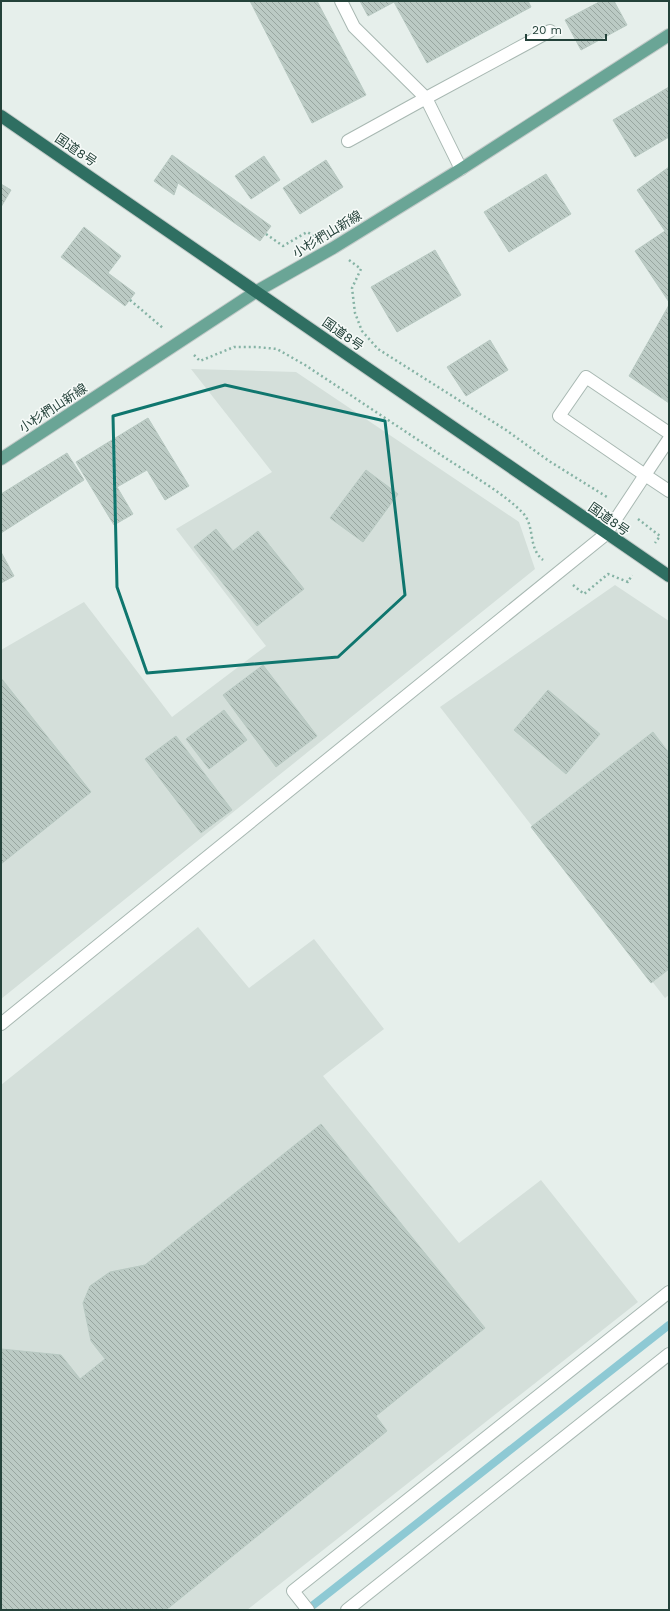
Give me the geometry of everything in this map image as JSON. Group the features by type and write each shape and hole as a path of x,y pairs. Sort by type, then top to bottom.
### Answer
{"highway":[{"name":"国道8号","path":"1,116 257,291 642,559 669,576"}],"main road":[{"name":"小杉椚山新線","path":"1,459 257,291 333,248 461,169 669,35"}],"street":[{"path":"341,1 354,27 426,98 461,169"},
{"path":"348,141 550,31"},
{"path":"669,433 586,377 559,416 669,491"},
{"path":"1,1024 560,574 606,534 669,440"},
{"path":"308,1610 293,1591 669,1292"},
{"path":"347,1610 669,1354"}],"path":[{"path":"266,234 283,246 307,232 333,248 361,270 352,288 355,313 362,331 378,349 609,498"},
{"path":"130,300 179,341 200,361 234,347 257,347 277,349 305,365 486,485 523,512 532,527 532,541 537,555 584,594 608,574 628,582 642,559 660,536 634,517"}],"highlighted area":[{"path":"225,385 385,421 405,595 338,657 147,673 117,587 113,416"}],"shaded area":[{"path":"191,369 296,372 519,522 535,569 1,999 1,650 84,602 172,717 266,646 176,529 272,472"},
{"path":"615,585 669,621 669,995 665,998 440,707"},
{"path":"198,927 249,988 314,939 384,1029 323,1076 459,1243 541,1180 638,1302 247,1610 1,1610 1,1085"}],"building":[{"path":"250,1 317,1 366,95 312,123"},
{"path":"360,1 528,1 531,7 427,63 394,2 368,16"},
{"path":"601,1 614,1 627,25 581,50 565,20"},
{"path":"669,87 669,137 635,157 613,120"},
{"path":"172,155 271,226 260,241 178,183 174,195 154,181"},
{"path":"264,156 280,180 251,199 235,176"},
{"path":"326,160 343,187 300,214 283,188"},
{"path":"669,167 669,302 635,251 665,231 637,190"},
{"path":"546,174 571,214 509,252 484,212"},
{"path":"1,184 11,190 1,207"},
{"path":"84,227 121,256 108,273 135,293 125,306 61,257"},
{"path":"435,250 461,295 397,332 371,287"},
{"path":"669,305 669,403 629,376"},
{"path":"490,340 508,370 466,396 447,367"},
{"path":"148,418 189,486 165,500 147,470 117,487 133,514 114,525 76,462"},
{"path":"67,453 84,480 1,533 1,494"},
{"path":"366,470 398,494 363,542 330,518"},
{"path":"216,529 233,551 258,531 304,589 257,626 194,547"},
{"path":"1,552 14,576 1,583"},
{"path":"263,665 317,736 276,767 223,695"},
{"path":"1,678 91,792 1,864"},
{"path":"548,690 600,734 566,774 514,730"},
{"path":"224,710 247,740 209,769 186,739"},
{"path":"653,732 669,753 669,969 651,983 531,827"},
{"path":"176,736 232,810 201,833 145,759"},
{"path":"321,1124 485,1328 376,1416 387,1431 166,1610 1,1610 1,1349 61,1355 80,1379 105,1359 91,1341 83,1303 90,1286 110,1272 145,1265"}],"waterway":[{"path":"307,1610 669,1325"}]}
